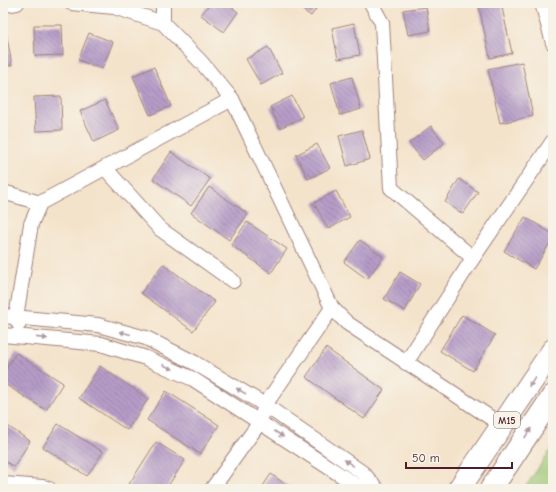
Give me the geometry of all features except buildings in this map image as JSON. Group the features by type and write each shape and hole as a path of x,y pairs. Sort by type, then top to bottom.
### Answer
{"highway":[{"name":"M15","path":"459,489 553,350"},
{"name":"M15","path":"491,489 553,396"}],"street":[{"path":"3,5 17,3"},
{"path":"71,3 119,5 164,23 202,63 232,99 332,308 347,323 503,426"},
{"path":"163,3 164,23"},
{"path":"371,3 382,23 391,188 473,258"},
{"path":"542,3 553,43"},
{"path":"23,336 10,316 31,224 40,203 232,99"},
{"path":"406,363 473,258 553,141"},
{"path":"105,168 160,230 233,281"},
{"path":"3,192 40,203"},
{"path":"212,489 260,422 265,405 332,308"},
{"path":"10,316 98,325 146,338 195,363 265,405 363,473 377,489"},
{"path":"3,335 101,344 146,358 193,379 362,489"},
{"path":"3,484 43,487 49,489"}],"green space":[{"path":"553,446 553,489 524,489"}]}
